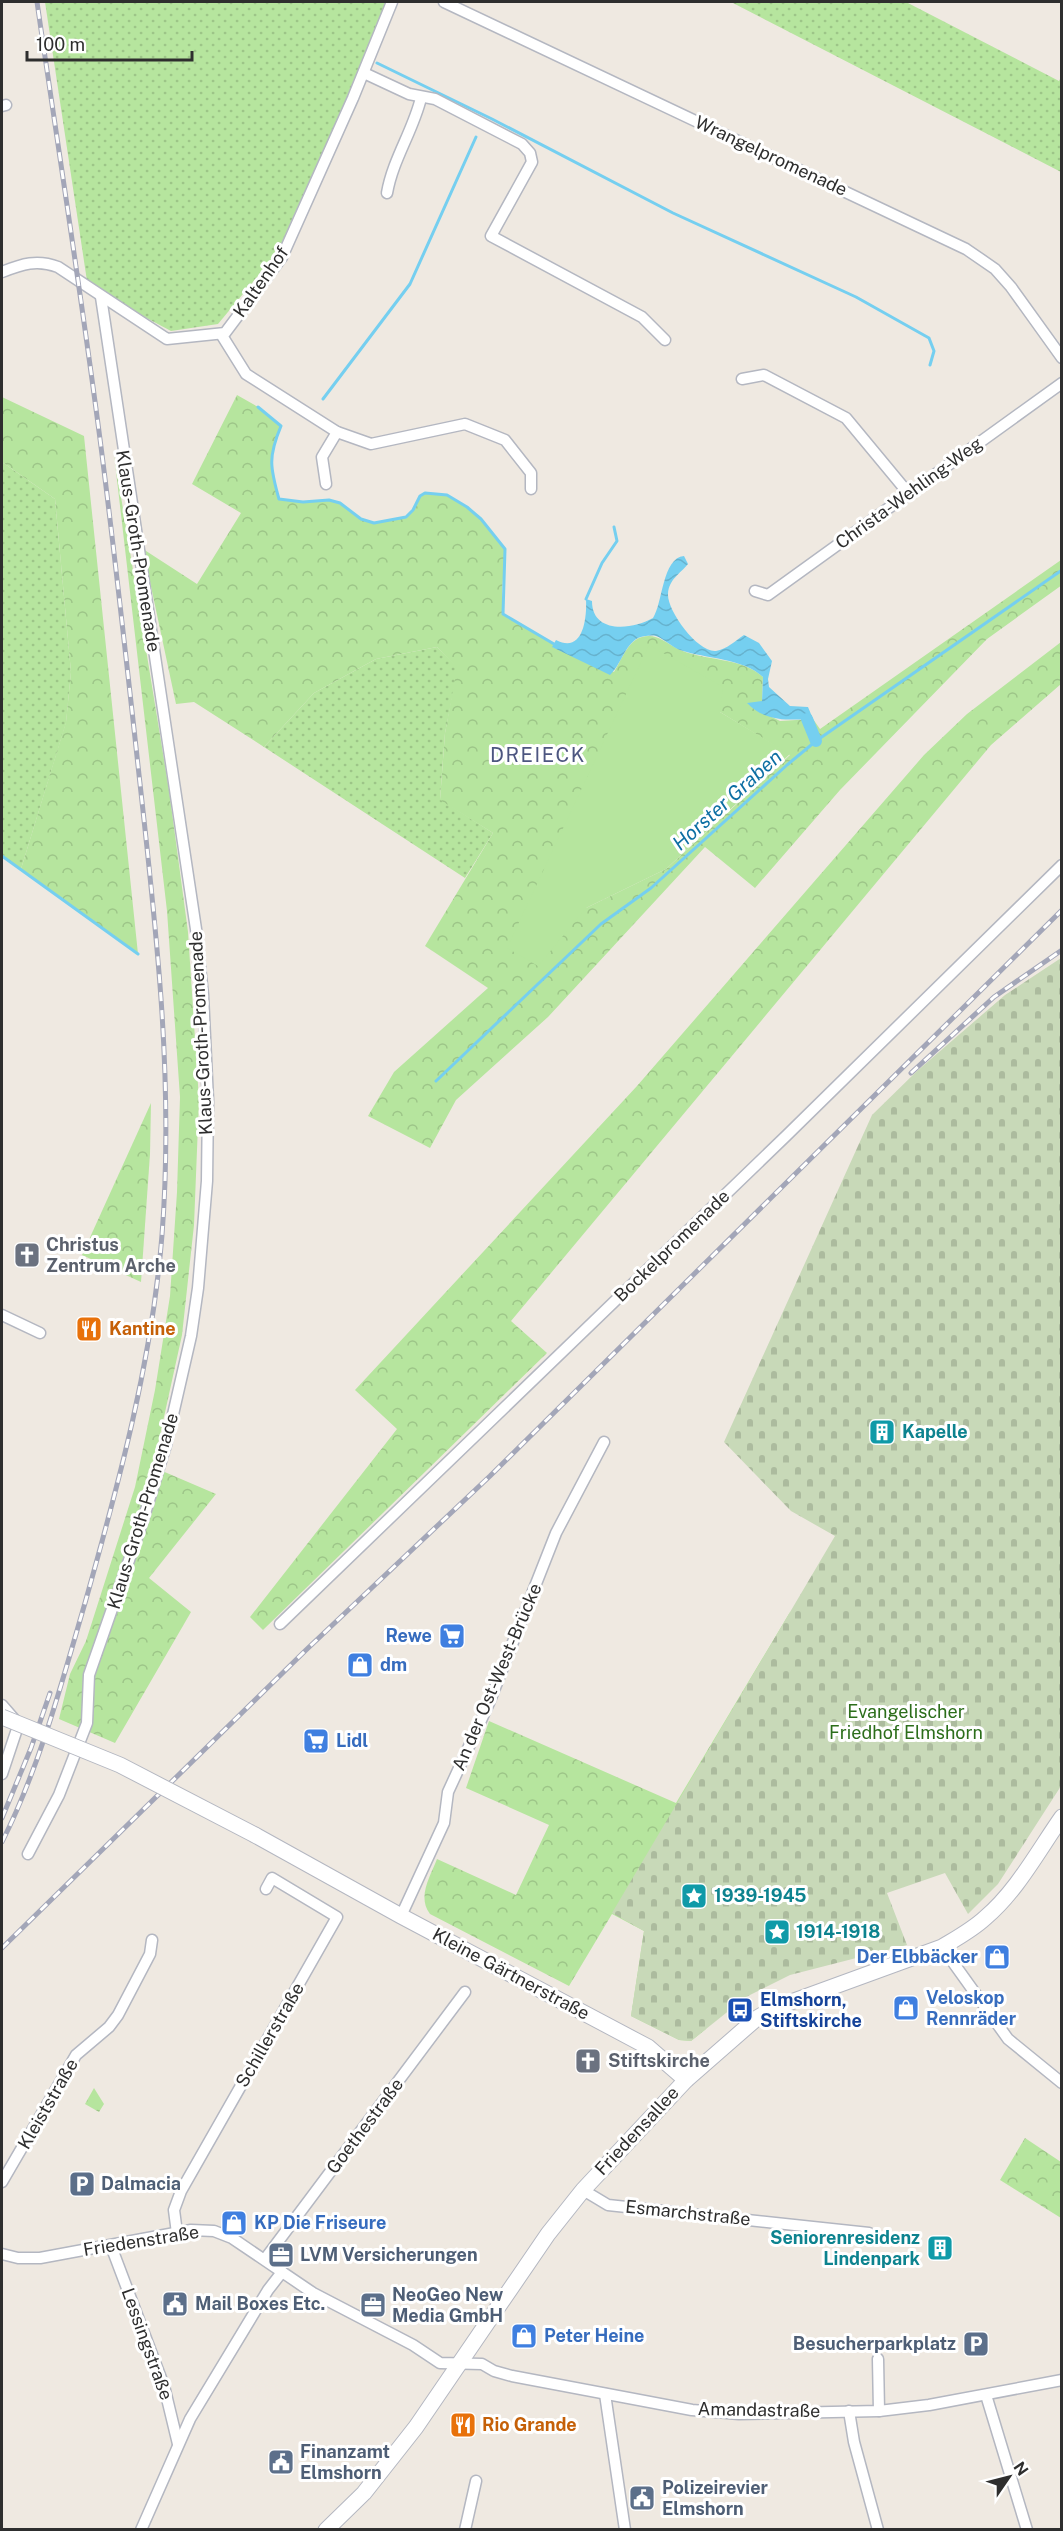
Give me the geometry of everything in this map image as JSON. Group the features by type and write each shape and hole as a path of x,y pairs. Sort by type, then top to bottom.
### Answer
{"main road":[{"name":"Kleine Gärtnerstraße","path":"8,1719 120,1765 255,1835 401,1916 648,2047 686,2080"},
{"name":"Friedensallee","path":"326,2529 364,2493 416,2427 548,2234 583,2190 686,2080 757,2018 772,2009 942,1947 985,1918 1005,1899 1062,1817"}],"street":[{"name":"Kaltenhof","path":"2,272 25,263 45,262 70,273 101,297 167,339 225,333 282,257 364,73 392,2"},
{"name":"Wrangelpromenade","path":"444,2 966,249 1000,275 1062,358"},
{"path":"364,73 421,98 435,99 522,144 530,153 532,162 491,236 642,318 665,340"},
{"path":"387,193 391,173 416,120 421,98"},
{"name":"Klaus-Groth-Promenade","path":"28,1854 59,1795 87,1723 89,1675 140,1530 166,1445 191,1336 198,1288 207,1181 208,1100 203,995 196,929 101,297"},
{"path":"221,334 246,374 337,432 371,444 465,424 505,440 531,473 531,489"},
{"path":"742,379 764,375 846,418 909,495"},
{"name":"Christa-Wehling-Weg","path":"755,591 768,595 1062,382"},
{"path":"326,484 322,457 337,432"},
{"name":"Bockelpromenade","path":"280,1624 786,1136 1062,865"},
{"path":"2,1315 40,1333"},
{"name":"An der Ost-West-Brücke","path":"401,1916 444,1822 448,1792 489,1703 556,1533 604,1442"},
{"path":"2,1705 8,1719 17,1729 2,1774"},
{"name":"Schillerstraße","path":"177,2233 174,2210 181,2192 337,1917 272,1878 266,1889"},
{"name":"Kleiststraße","path":"2,2182 76,2055 109,2027 118,2015 150,1954 152,1940"},
{"path":"942,1947 1008,2039 1062,2083"},
{"name":"Goethestraße","path":"265,2259 465,1992"},
{"name":"Esmarchstraße","path":"583,2190 608,2205 869,2233"},
{"name":"Friedenstraße","path":"2,2254 18,2258 40,2258 177,2233 204,2230 225,2234 313,2293 413,2345 440,2363 460,2362"},
{"name":"Lessingstraße","path":"111,2246 164,2386 178,2444"},
{"path":"141,2529 178,2444 218,2372 268,2290 282,2272"},
{"path":"878,2359 879,2410"},
{"name":"Amandastraße","path":"460,2362 482,2364 512,2376 716,2413 879,2410 986,2395 1062,2380"},
{"path":"604,2394 625,2529"},
{"path":"986,2395 1027,2529"},
{"path":"849,2411 854,2442 878,2529"},
{"path":"465,2529 476,2481"}],"green space":[{"path":"45,2 386,2 345,102 277,253 218,324 171,331 122,305 87,281"},
{"path":"731,2 906,2 1059,81 1061,77 1061,172"},
{"path":"237,395 258,407 281,426 271,462 279,499 303,502 329,500 340,503 361,519 374,523 406,517 413,510 420,496 425,493 447,495 481,519 505,549 503,614 554,644 553,647 614,672 633,642 642,637 656,637 687,652 733,662 754,670 763,677 762,701 754,708 780,721 813,719 820,729 1061,560 1062,585 987,639 840,790 755,888 705,847 548,1017 456,1100 430,1148 368,1116 394,1072 488,988 425,946 493,833 440,800 445,733 457,668 437,647 376,659 314,693 264,747 194,702 176,704 143,549 197,584 241,513 192,484","holes":["720,712 790,755 666,869 586,908"]},
{"path":"2,397 84,436 138,954 21,869 66,722 71,672 55,499 2,462"},
{"path":"114,454 169,790 188,932 199,1100 194,1225 182,1335 153,1467 216,1494 149,1578 191,1612 115,1743 59,1719 70,1674 86,1641 135,1487 155,1390 170,1296 180,1097 167,911"},
{"path":"2,462 55,499 71,672 66,723 21,869 2,856"},
{"path":"1061,642 1061,684 991,745 511,1321 547,1353 263,1630 250,1617 397,1429 355,1390 637,1086 924,755 967,714"},
{"path":"649,645 723,687 720,712 790,754 666,869 586,908 538,966 507,948"},
{"path":"437,647 458,668 445,733 440,799 493,833 465,878 264,747 314,693 376,659"},
{"name":"Evangelischer Friedhof Elmshorn","path":"1061,958 1061,1786 998,1884 968,1914 945,1873 887,1893 907,1945 790,1975 746,1997 691,2041 679,2040 631,2016 644,1931 612,1913 835,1536 791,1511 724,1442 872,1115 917,1071 1005,995"},
{"path":"151,1103 150,1154 141,1282 82,1255"},
{"path":"790,1612 706,2029 691,2041 679,2040 631,2016 644,1931 612,1914 569,1986 430,1914 426,1907 425,1894 437,1859 516,1895 549,1825 466,1788 489,1721 676,1803"},
{"path":"94,2088 104,2104 99,2112 85,2104"},
{"path":"1025,2138 1061,2162 1061,2218 1000,2180"}],"water":[{"path":"684,556 688,564 673,581 668,594 673,610 685,630 709,650 716,651 724,648 744,635 759,643 772,661 768,679 769,687 790,706 808,707 813,719 795,720 762,714 747,703 762,701 763,677 755,671 735,662 680,650 656,636 642,637 633,641 610,675 552,647 556,640 565,643 578,638 586,616 586,599 592,601 594,612 606,624 624,627 653,618 671,564"}],"waterway":[{"path":"377,63 492,119 673,213 856,297 929,338 934,351 930,365"},
{"path":"323,399 410,284 476,137"},
{"path":"258,407 281,426 272,454 279,499 303,502 329,500 340,503 361,519 374,523 406,517 413,510 420,496 425,493 447,495 481,519 505,549 503,614 554,644"},
{"path":"586,599 602,563 617,541 614,527"},
{"name":"Horster Graben","path":"436,1081 601,924 651,888 816,741 1062,570"},
{"path":"807,719 816,741"},
{"path":"2,856 138,954"}],"railway":[{"path":"2,1842 28,1784 49,1725 122,1467 151,1329 162,1235 165,1172 164,1048 155,924 142,800 100,439 37,2"},
{"path":"2,1948 306,1650 490,1476 1062,910"},
{"path":"911,1073 994,997 1062,950"},
{"path":"2,1818 31,1748 50,1693"}],"place":[{"name":"Christus Zentrum Arche","path":"27,1255"},
{"name":"Kantine","path":"89,1329"},
{"name":"Kapelle","path":"882,1432"},
{"name":"Rewe","path":"452,1636"},
{"name":"dm","path":"360,1665"},
{"name":"Lidl","path":"316,1741"},
{"name":"1939-1945","path":"694,1896"},
{"name":"1914-1918","path":"777,1932"},
{"name":"Der Elbbäcker","path":"997,1957"},
{"name":"Veloskop Rennräder","path":"906,2008"},
{"name":"Elmshorn, Stiftskirche","path":"740,2010"},
{"name":"Stiftskirche","path":"588,2061"},
{"name":"Dalmacia","path":"82,2184"},
{"name":"KP Die Friseure","path":"234,2223"},
{"name":"Seniorenresidenz Lindenpark","path":"940,2248"},
{"name":"LVM Versicherungen","path":"281,2255"},
{"name":"Mail Boxes Etc.","path":"175,2304"},
{"name":"NeoGeo New Media GmbH","path":"373,2305"},
{"name":"Peter Heine","path":"524,2336"},
{"name":"Besucherparkplatz","path":"976,2344"},
{"name":"Rio Grande","path":"463,2425"},
{"name":"Finanzamt Elmshorn","path":"281,2462"},
{"name":"Polizeirevier Elmshorn","path":"642,2498"}],"district":[{"name":"DREIECK","path":"538,755"}]}
